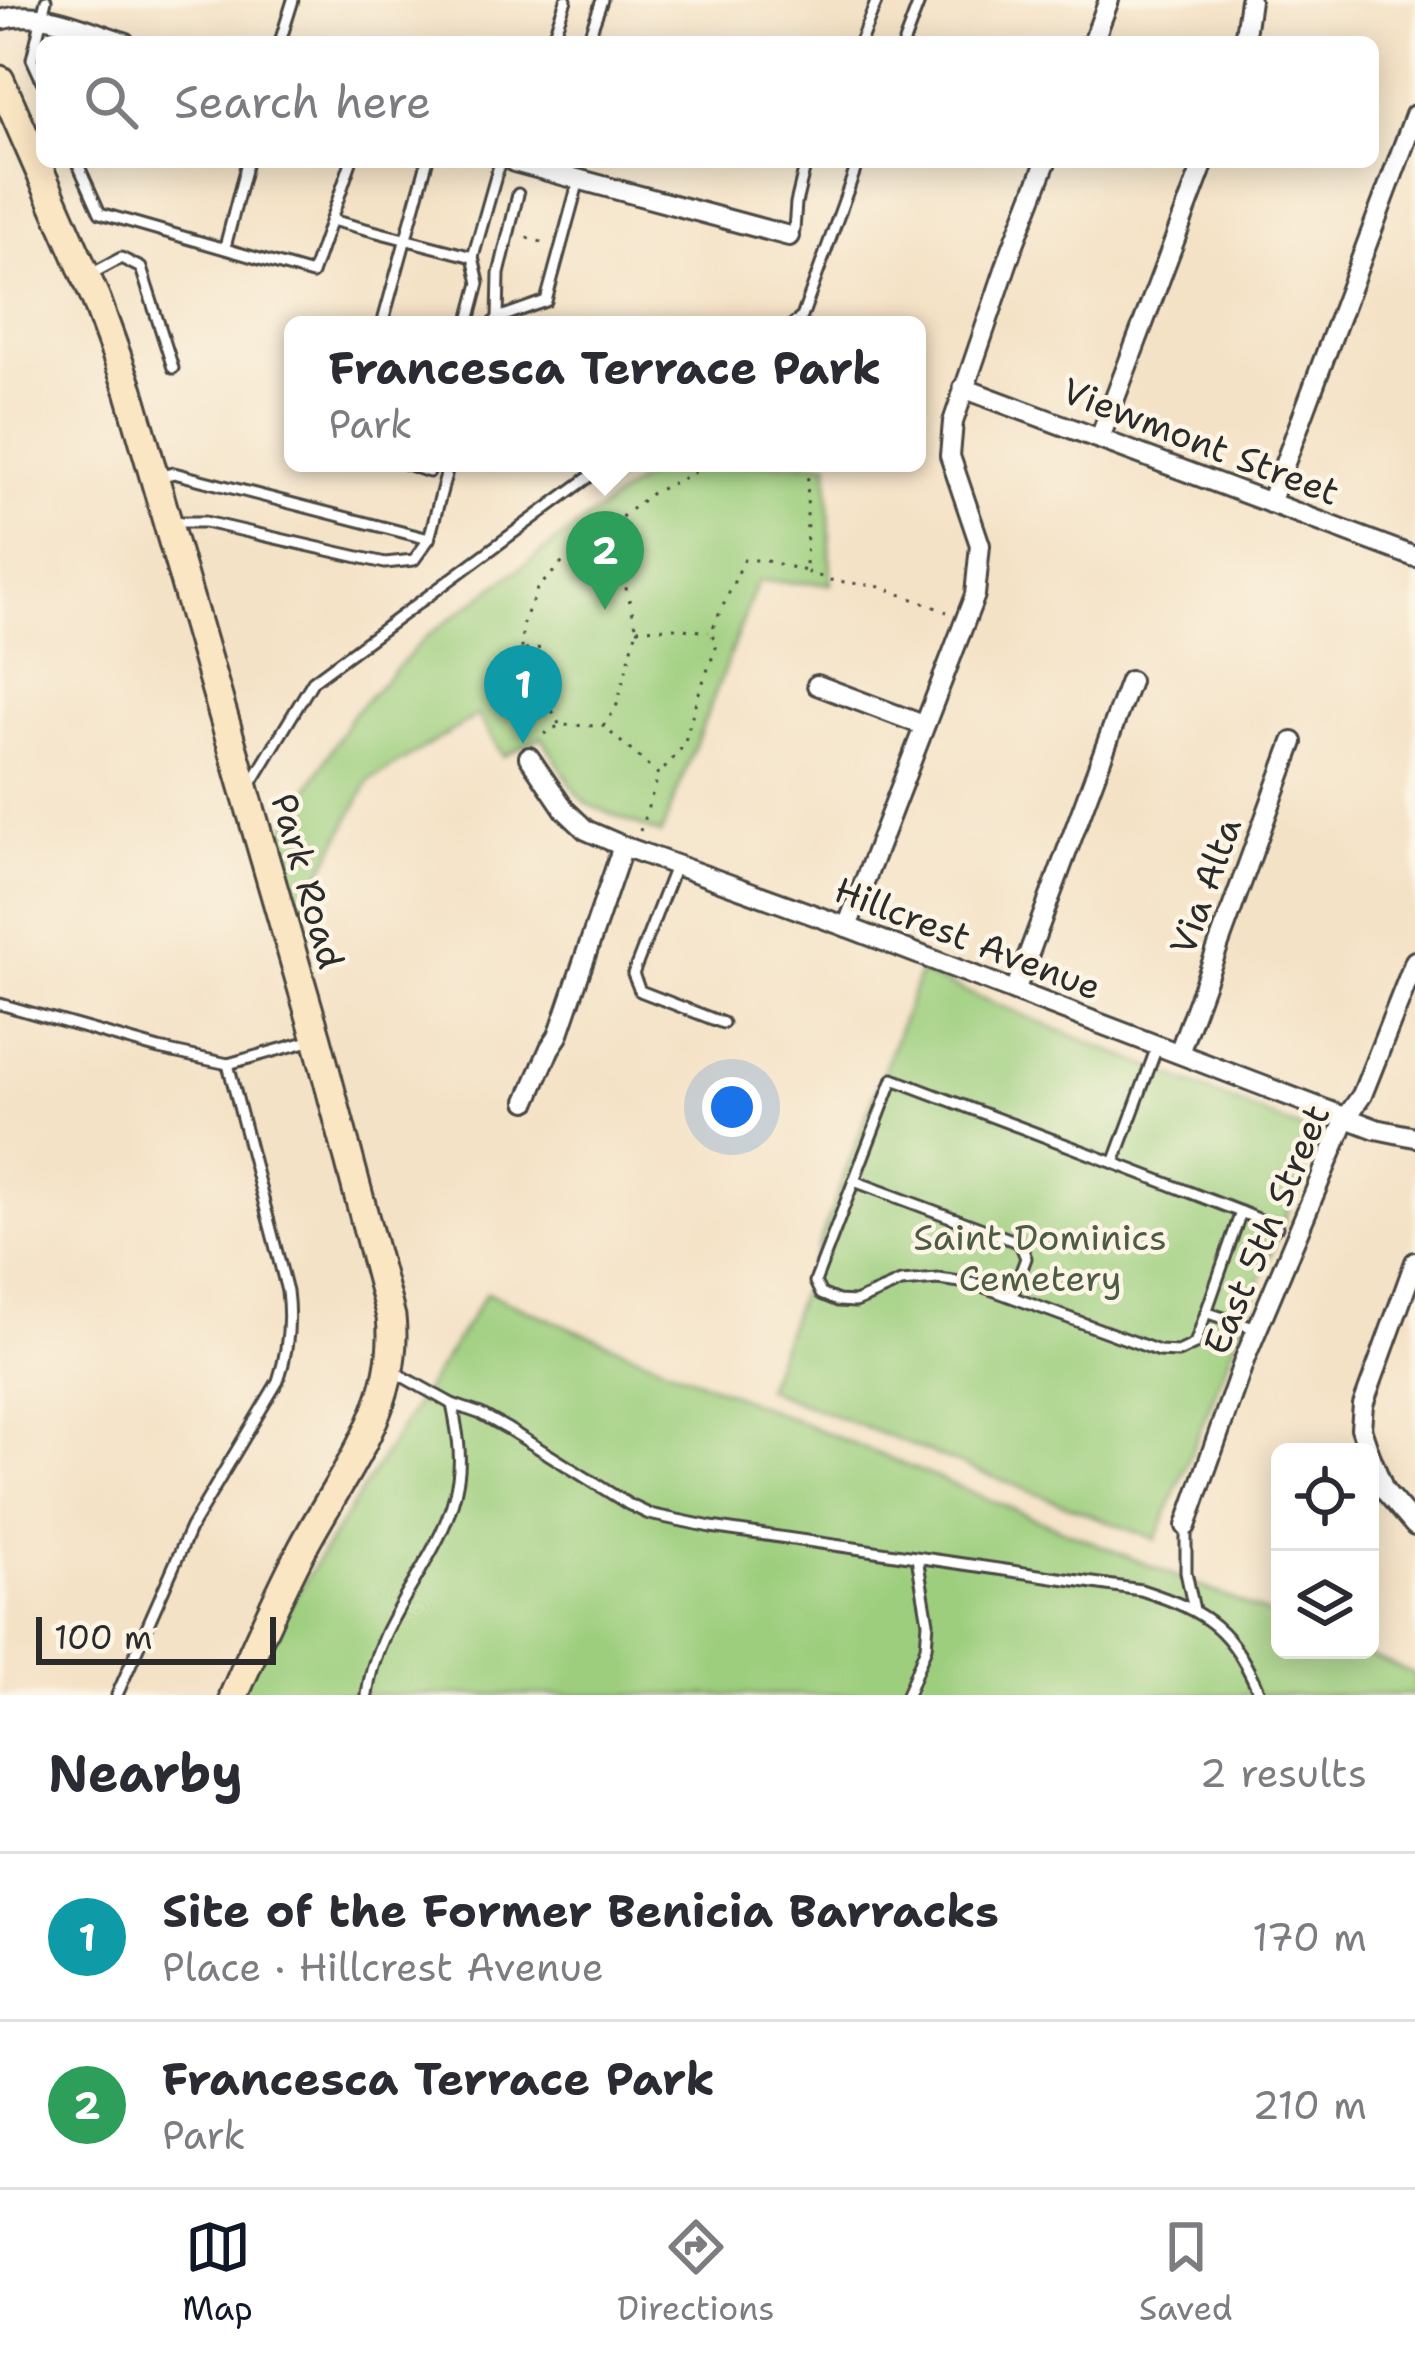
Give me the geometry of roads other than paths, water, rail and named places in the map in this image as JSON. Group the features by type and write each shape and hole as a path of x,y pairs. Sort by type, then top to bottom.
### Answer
{"street":[{"path":"1095,36 1109,0"},
{"path":"1245,36 1250,0"},
{"path":"0,20 44,8 110,36"},
{"name":"Park Road","path":"0,80 36,162"},
{"path":"1270,503 1415,115"},
{"name":"Park Road","path":"39,168 124,375 317,1039 392,1317 391,1370 378,1410 300,1552 234,1695"},
{"path":"847,927 975,595 980,545 950,456 953,422 1044,168"},
{"path":"1100,438 1202,168"},
{"path":"571,172 789,236"},
{"name":"Viewmont Street","path":"963,388 1415,556"},
{"path":"1015,991 1130,681"},
{"path":"818,686 923,725"},
{"name":"Via Alta","path":"1179,1053 1293,742"},
{"name":"Hillcrest Avenue","path":"529,757 586,830 622,846 1346,1118 1415,1137"},
{"path":"527,1101 558,1036 622,846"},
{"name":"East 5th Street","path":"1186,1526 1257,1329 1346,1118 1361,1096 1415,961"},
{"path":"1366,1443 1361,1428 1363,1405 1415,1262"},
{"path":"1379,1477 1384,1490 1415,1526"}],"lane":[{"path":"282,36 293,0"},
{"path":"553,36 566,0"},
{"path":"589,36 602,0"},
{"path":"862,36 877,0"},
{"path":"906,36 920,0"},
{"path":"80,168 100,213 312,274 349,168"},
{"path":"225,247 245,168"},
{"path":"385,316 425,168"},
{"path":"470,316 479,283 473,257 498,168"},
{"path":"789,236 805,168"},
{"path":"802,316 857,168"},
{"path":"508,316 546,301 571,172"},
{"path":"495,316 499,274 518,194"},
{"path":"331,220 473,257"},
{"path":"86,276 121,258 141,268 173,368"},
{"path":"168,521 205,522 385,563 414,560 429,539 447,472"},
{"path":"245,793 314,681 596,472"},
{"path":"155,477 174,473 429,539"},
{"path":"676,864 633,974 640,991 722,1023"},
{"path":"0,1004 228,1064 317,1039"},
{"path":"1114,1162 1158,1045"},
{"path":"117,1695 191,1527 278,1381 285,1361 290,1312 286,1291 228,1064"},
{"path":"1241,1212 1195,1344 1178,1352 1159,1351 976,1284 938,1279 901,1282 855,1302 821,1294 815,1282 893,1078 1114,1162 1241,1212 1277,1227"},
{"path":"854,1181 1020,1243 1026,1258 1012,1296"},
{"path":"1208,1312 1257,1329"},
{"path":"391,1370 452,1404 481,1414 649,1514 1141,1590 1195,1610 1223,1631 1238,1650 1260,1695"},
{"path":"367,1695 370,1668 383,1634 440,1535 452,1504 459,1476 459,1440 452,1404"},
{"path":"1186,1526 1186,1572 1195,1610"},
{"path":"907,1695 926,1647 928,1622 917,1558"}],"place":[{"name":"Francesca Terrace Park","path":"605,610"},
{"name":"Site of the Former Benicia Barracks","path":"523,744"}],"park label":[{"name":"Saint Dominics Cemetery","path":"1040,1258"}]}
